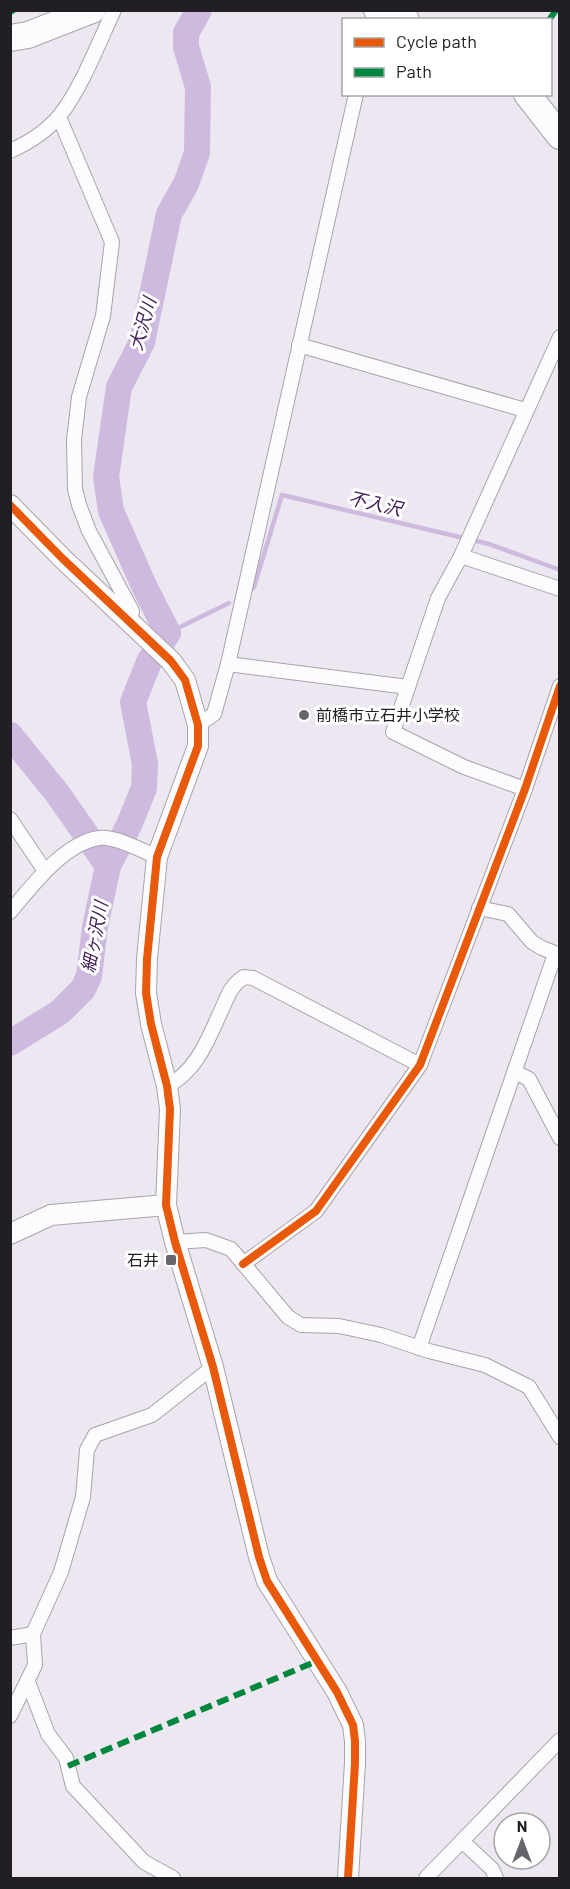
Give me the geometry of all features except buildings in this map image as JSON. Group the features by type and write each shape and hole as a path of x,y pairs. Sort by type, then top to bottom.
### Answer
{"highway":[{"path":"10,38 27,35 92,10"},
{"path":"376,10 400,18"},
{"path":"529,96 560,136"}],"street":[{"path":"10,151 32,139 58,117 71,99 114,10"},
{"path":"198,725 214,714 228,664 356,96"},
{"path":"58,117 112,242 103,316 79,396 74,440 74,475 79,505 89,531 132,611 130,621"},
{"path":"525,789 464,767 393,732 438,598 463,550 560,337"},
{"path":"299,345 525,410"},
{"path":"10,505 63,559 171,661 186,680 198,725 198,746 157,857 147,959 147,993 151,1024 167,1086 170,1109 166,1204 175,1242 213,1367 259,1557 267,1581 337,1692 353,1725 356,1741 348,1878"},
{"path":"463,550 560,589"},
{"path":"228,664 408,687"},
{"path":"243,1264 316,1211 420,1065 525,789 560,686"},
{"path":"10,819 45,871"},
{"path":"10,912 45,871 78,846 101,837 116,840 157,857"},
{"path":"418,1348 557,955 532,942 508,914 478,908"},
{"path":"167,1086 182,1078 205,1047 233,984 244,976 253,978 420,1065"},
{"path":"515,1072 529,1079 560,1138"},
{"path":"10,1234 51,1215 166,1204"},
{"path":"175,1242 206,1240 231,1250 288,1317 301,1325 339,1326 381,1335 418,1348 484,1365 529,1387 560,1437"},
{"path":"10,1716 35,1665 33,1634 61,1572 83,1497 87,1450 95,1435 152,1415 213,1367"},
{"path":"10,1638 33,1634"},
{"path":"28,1682 48,1734 66,1758 73,1786 144,1862 173,1878"},
{"path":"426,1878 560,1740"},
{"path":"462,1841 492,1869 496,1878"}],"waterway":[{"name":"大沢川","path":"10,1043 60,1012 83,989 89,976 95,927 108,866 129,825 144,788 145,764 133,702 149,662 168,633 111,511 106,477 119,387 142,342 169,214 186,184 197,153 198,87 186,47 186,33 199,10"},
{"name":"不入沢","path":"250,591 254,587 282,495 489,544 560,570"},
{"name":"不入沢","path":"168,633 229,603"},
{"name":"細ヶ沢川","path":"10,735 57,793 108,866"}],"marked path":[{"path":"10,12 14,10"},
{"path":"550,18 556,10"},
{"path":"68,1766 317,1661"}],"cycle path":[{"path":"10,505 63,559 171,661 185,680 198,725 198,746 157,857 147,959 146,993 170,1109 166,1205 213,1367 259,1557 267,1581 337,1692 353,1725 355,1763 348,1878"},
{"path":"243,1264 316,1211 420,1065 525,789 560,686"}],"place":[{"name":"前橋市立石井小学校","path":"304,715"},
{"name":"石井","path":"171,1260"}]}
